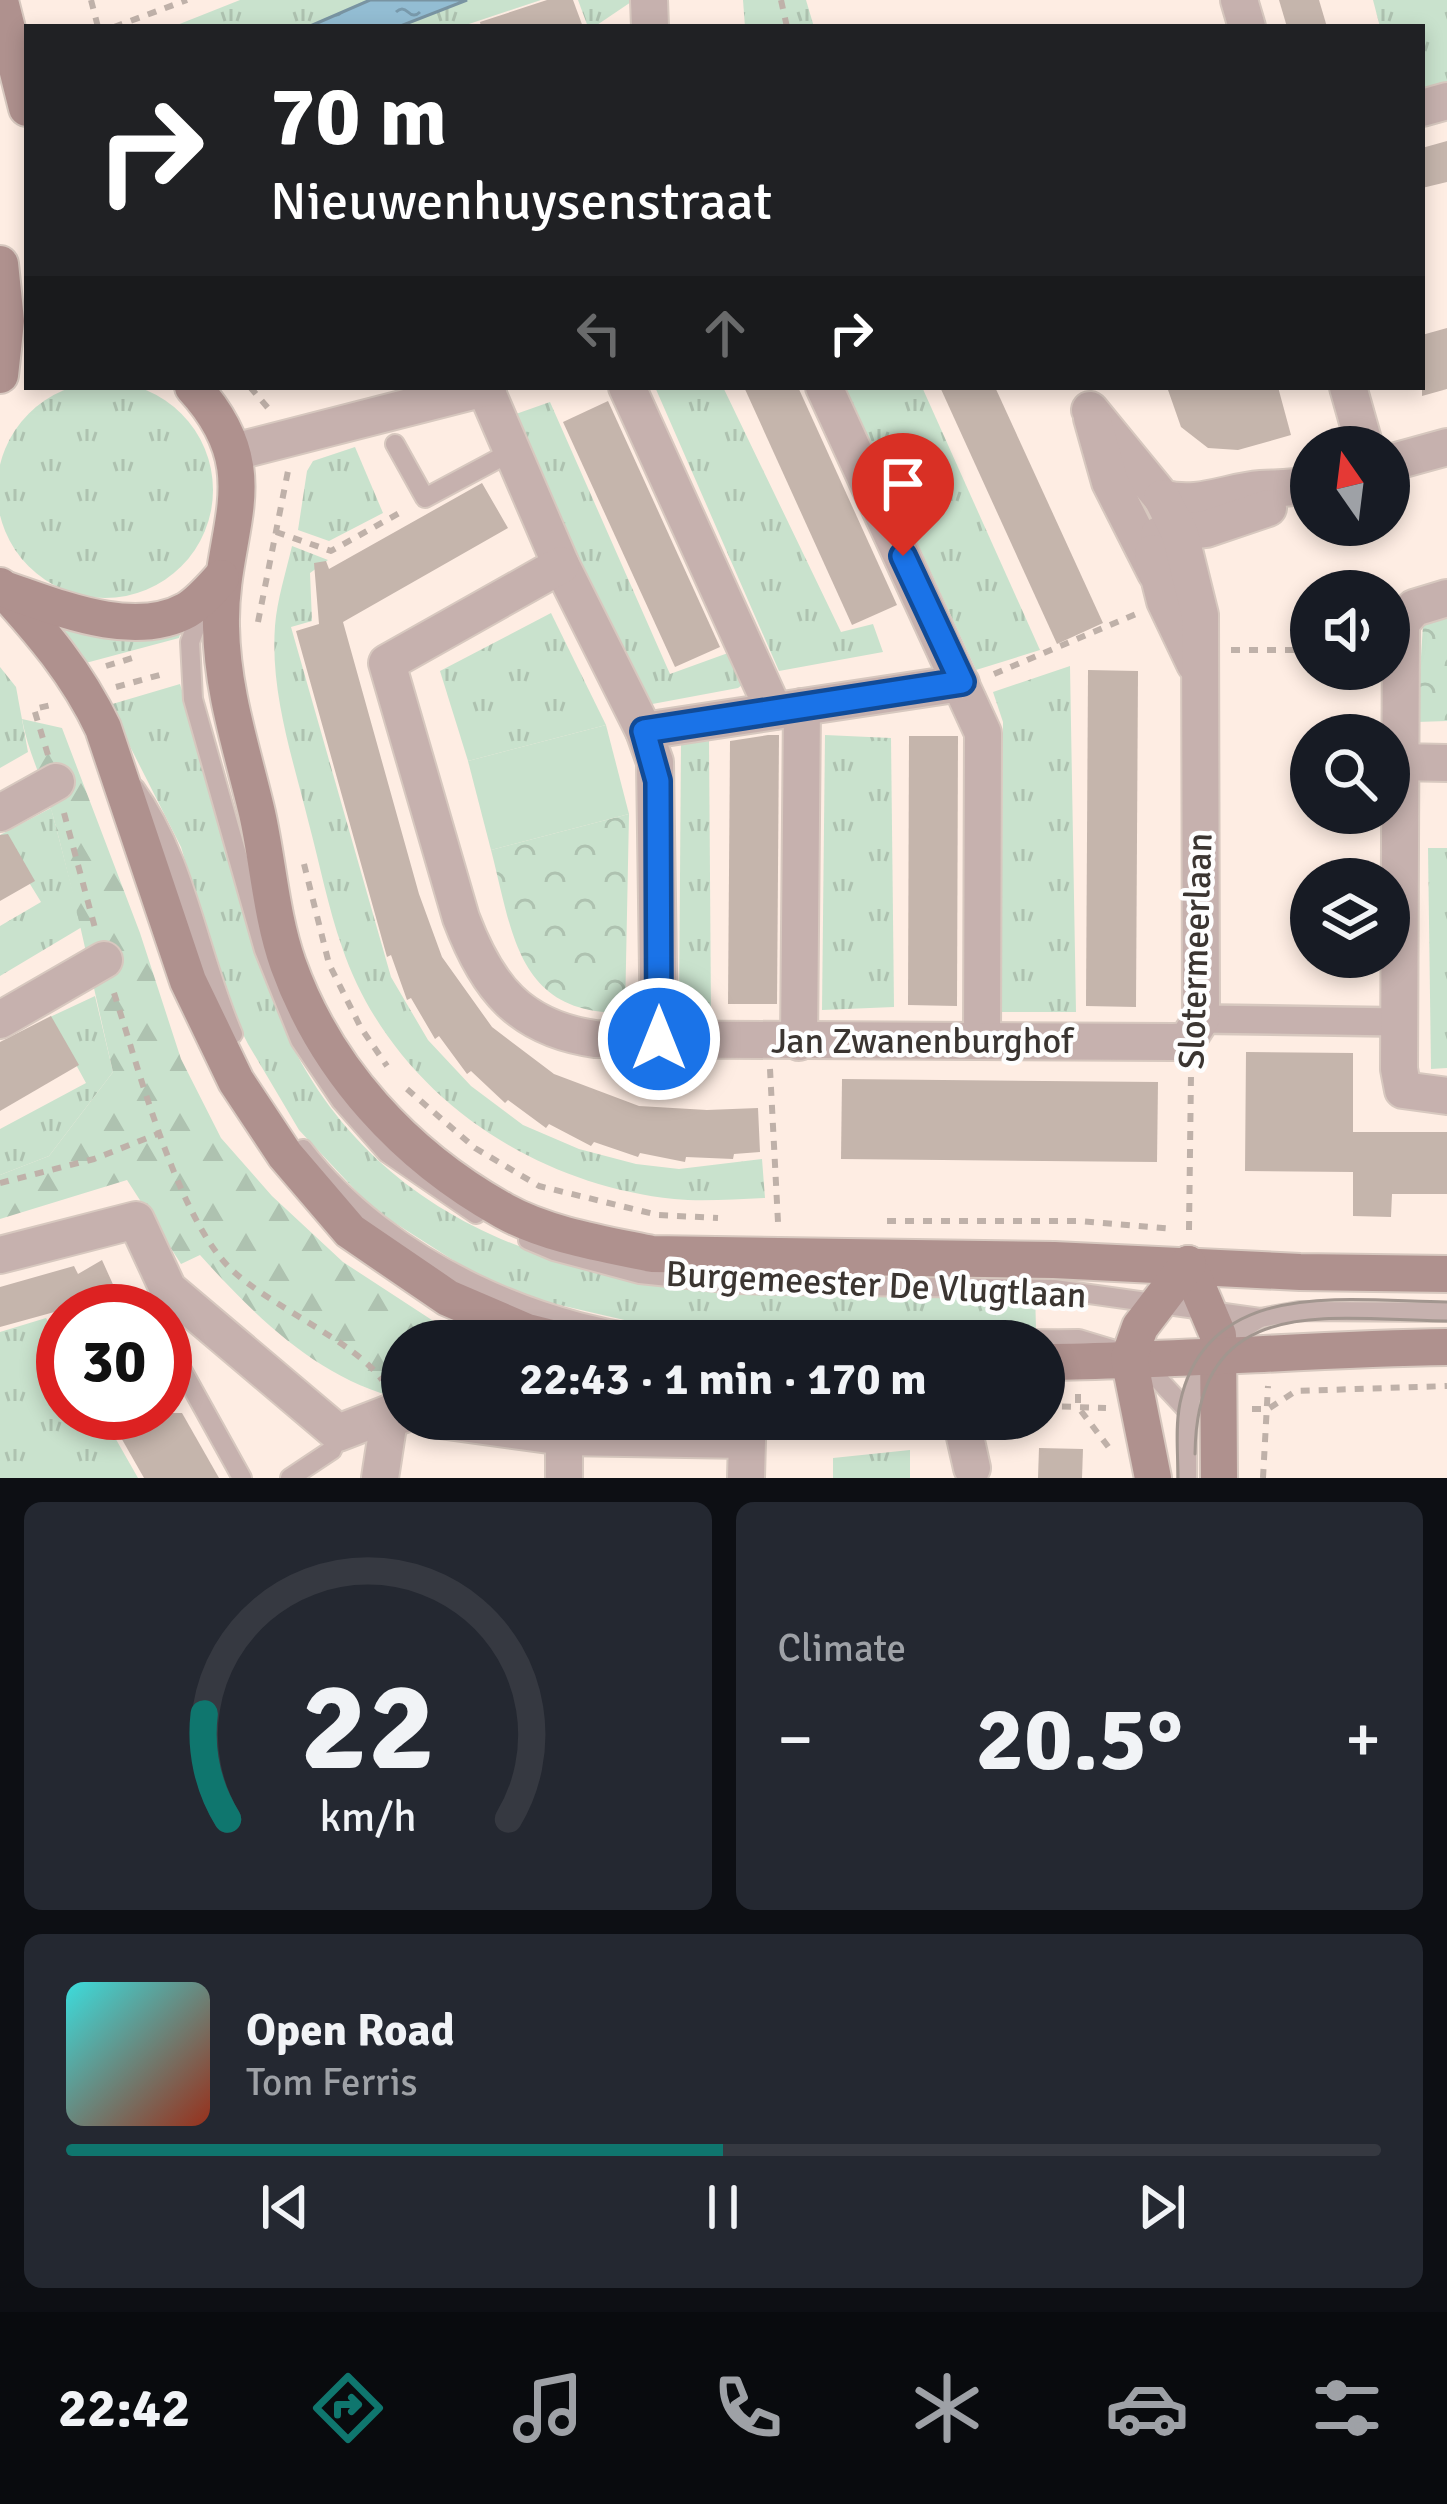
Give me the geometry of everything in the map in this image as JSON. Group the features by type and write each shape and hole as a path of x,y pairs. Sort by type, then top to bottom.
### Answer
{"main road":[{"path":"0,1 24,96"},
{"path":"0,264 6,321 0,378"},
{"name":"Burgemeester De Vlugtlaan","path":"196,390 217,415 234,452 238,496 221,578 226,700 256,812 287,962 325,1047 372,1109 443,1170 507,1213 652,1254 1188,1247 1300,1272 1447,1274"},
{"name":"Burgemeester De Vlugtlaan","path":"1,587 100,617 145,622 186,610 221,578"},
{"name":"Burgemeester De Vlugtlaan","path":"1,587 63,657 88,694 188,981 236,1081 286,1154 350,1231 448,1298 499,1320"},
{"path":"1137,1472 1129,1358 1140,1327 1188,1247"},
{"path":"1188,1247 1214,1344 1219,1478"},
{"name":"Burgemeester De Vlugtlaan","path":"1065,1361 1129,1358 1214,1344 1269,1352 1447,1346"}],"street":[{"path":"234,452 283,439 360,403 462,390"},
{"path":"487,390 561,566 644,731 658,781 659,1039"},
{"path":"628,390 788,709 783,1042"},
{"path":"825,390 982,733 982,1042"},
{"path":"1349,390 1359,426"},
{"name":"Slotermeerlaan","path":"1084,398 1110,482 1163,518 1200,615 1194,1030"},
{"path":"1410,457 1447,446"},
{"path":"1163,518 1217,499 1260,489 1290,488"},
{"name":"Slotermeerlaan","path":"1163,518 1160,587 1200,661"},
{"name":"Jan Zwanenburghof","path":"561,566 387,663 461,918 474,951 514,1007 538,1024 570,1035 659,1039 982,1042 1194,1030"},
{"path":"1399,714 1400,623 1414,608 1447,598"},
{"path":"644,731 962,682"},
{"path":"1410,762 1447,763"},
{"path":"0,813 56,782"},
{"path":"1398,834 1403,1090 1447,1096"},
{"path":"0,1020 104,960"},
{"path":"1194,1030 1399,1022"},
{"path":"0,1255 136,1220 159,1284"},
{"path":"192,1321 338,1433 381,1419"},
{"path":"380,1478 390,1440"},
{"path":"564,1440 564,1478"},
{"path":"746,1478 758,1440"},
{"path":"959,1440 972,1468"}],"lane":[{"path":"395,444 425,498 513,451"},
{"name":"Burgemeester De Vlugtlaan","path":"221,578 193,627 188,667 264,950 300,1040 341,1101 387,1153 446,1197 554,1251 640,1274 736,1284 1054,1289 1155,1304 1214,1344 1260,1318 1299,1311 1447,1312"},
{"name":"Burgemeester De Vlugtlaan","path":"114,760 160,828 214,991 242,1057 282,1121 312,1160 358,1205 440,1265 486,1289 573,1323 684,1339 1079,1339 1129,1358 1159,1380 1186,1409"},
{"path":"1186,1478 1186,1409 1214,1344 1260,1318"},
{"path":"192,1388 242,1478"},
{"path":"290,1478 332,1450 338,1433"}],"path":[{"path":"122,24 187,0"},
{"path":"257,623 288,475 283,439"},
{"path":"276,532 331,551 425,498"},
{"path":"962,682 1011,670 1160,587"},
{"path":"1200,661 1290,652"},
{"path":"188,667 34,709 104,960 160,1133 208,1245 270,1302 317,1329 381,1378"},
{"name":"Slotermeerlaan","path":"1188,1247 1194,1030"},
{"path":"778,1222 783,1042"},
{"path":"0,1183 94,1159 160,1133"},
{"path":"1080,1221 1188,1247 1210,1231"},
{"path":"1263,1478 1268,1408 1296,1391 1447,1386"},
{"path":"1065,1407 1078,1407 1137,1472"}],"green space":[{"path":"240,0 370,0 315,24 180,24"},
{"path":"467,0 541,0 469,24 406,24"},
{"path":"578,0 634,0 598,24 587,24"},
{"path":"743,0 806,0 813,24 745,24"},
{"path":"1373,0 1447,0 1447,87 1425,91 1425,24 1379,24"},
{"path":"64,390 146,390 165,400 195,430 211,469 211,511 195,550 165,580 126,596 84,596 45,580 15,550 -1,511 -1,469 15,430 45,400"},
{"path":"656,390 724,390 841,632 873,624 883,652 779,671"},
{"path":"846,390 923,390 1040,650 976,670"},
{"path":"550,402 670,674 739,649 746,682 738,688 647,705 640,700 513,415"},
{"path":"355,447 383,513 329,541 298,530 307,471 313,461"},
{"path":"292,546 328,560 310,573 312,621 291,627 391,977 428,1040 471,1086 523,1125 579,1149 636,1164 679,1169 762,1159 765,1198 674,1199 620,1190 567,1173 471,1121 394,1044 364,998 342,947 284,726 275,626"},
{"path":"551,613 606,725 468,761 440,671"},
{"path":"47,618 182,628 179,638 82,664"},
{"path":"1447,618 1447,721 1417,722 1423,625"},
{"path":"1070,666 1076,1012 1001,1012 1003,722 993,692"},
{"path":"0,667 16,687 28,752 0,768"},
{"path":"180,684 283,1026 307,1073 336,1114 406,1184 492,1235 590,1268 1035,1291 1036,1320 624,1320 538,1300 470,1271 373,1209 299,1130 248,1044 228,1005 181,847 109,705"},
{"path":"22,719 62,728 140,933 181,1059 221,1138 272,1196 343,1262 432,1320 381,1320 381,1393 343,1377 290,1343 200,1255 181,1264 127,1180 0,1219 0,1175 49,1156 113,1072 61,848"},
{"path":"606,725 629,814 491,850 468,761"},
{"path":"825,735 891,738 894,1007 822,1010"},
{"path":"709,741 711,1012 679,1011 681,744"},
{"path":"51,808 82,927 0,976 0,926 41,902 0,835"},
{"path":"629,814 625,1013 589,1010 562,1000 526,964 491,850"},
{"path":"1428,848 1447,848 1447,1068 1431,1069"},
{"path":"95,996 113,1072 49,1156 0,1175 0,1129 86,1083 50,1017"},
{"path":"36,1321 36,1440 116,1440 138,1478 0,1478 0,1332"},
{"path":"910,1450 910,1478 833,1478 833,1458"}],"water":[{"path":"370,0 467,0 406,24 315,24"}],"building":[{"path":"547,0 573,0 582,24 480,24"},
{"path":"1279,0 1319,0 1326,24 1286,24"},
{"path":"1447,141 1447,182 1425,187 1425,147"},
{"path":"1447,328 1447,389 1422,396 1425,390 1425,334"},
{"path":"745,390 799,390 897,605 852,625"},
{"path":"941,390 996,390 1103,623 1057,644"},
{"path":"1168,390 1279,390 1290,435 1238,450 1208,448 1181,427"},
{"path":"608,401 720,647 675,667 563,422"},
{"path":"482,483 508,528 343,622 419,894 442,957 492,1027 554,1074 639,1106 758,1108 760,1152 734,1154 733,1159 686,1157 685,1162 640,1153 638,1157 594,1142 591,1146 549,1124 546,1128 508,1100 505,1103 471,1071 467,1074 439,1036 435,1039 411,998 407,1000 391,955 387,957 296,631 319,624 314,563 326,561 329,569"},
{"path":"1088,670 1138,671 1136,1007 1086,1006"},
{"path":"779,735 777,1004 728,1004 730,741"},
{"path":"909,736 958,736 957,1006 908,1005"},
{"path":"8,834 35,881 0,901 0,835"},
{"path":"51,1016 79,1065 0,1111 0,1042"},
{"path":"1246,1052 1353,1053 1353,1132 1447,1132 1447,1194 1392,1194 1391,1217 1353,1216 1353,1172 1245,1171"},
{"path":"842,1079 1158,1082 1157,1162 841,1159"},
{"path":"102,1260 113,1284 36,1284 36,1317 0,1327 0,1287 74,1266 78,1274"},
{"path":"192,1431 219,1478 144,1478 122,1440 192,1440"},
{"path":"1039,1448 1083,1449 1082,1478 1038,1478"}],"tram line":[{"path":"1178,1478 1180,1403 1195,1362 1219,1334 1250,1315 1286,1304 1447,1302"},
{"path":"1195,1454 1202,1401 1218,1364 1244,1340 1277,1326 1315,1319 1447,1321"}],"route":[{"path":"659,1039 658,781 644,731 962,682 903,556"}]}
